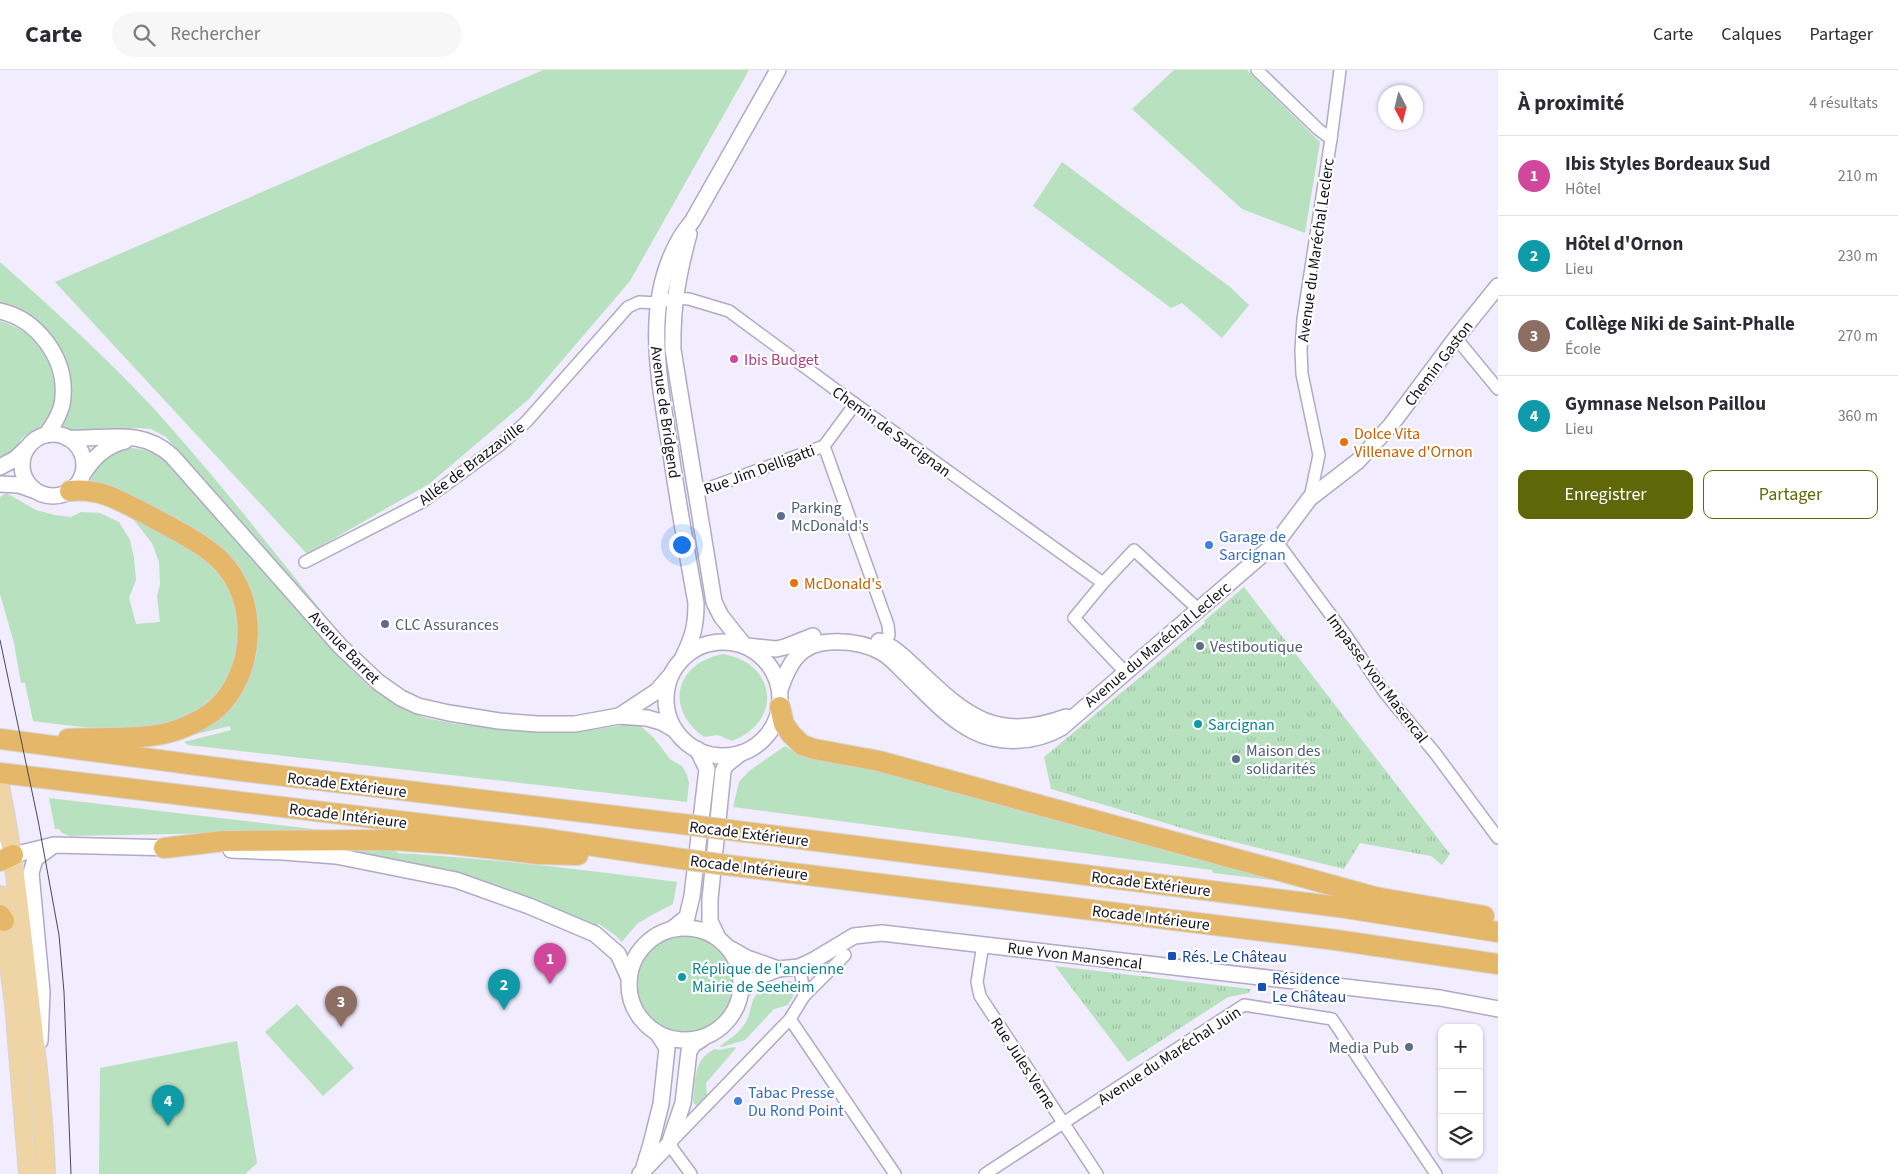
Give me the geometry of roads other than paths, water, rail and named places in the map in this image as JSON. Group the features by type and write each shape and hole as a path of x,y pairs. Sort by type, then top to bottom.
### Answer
{"highway":[{"path":"10,741 148,736 179,730 200,721 217,708 238,679 247,649 248,628 244,603 234,578 221,562 196,541 109,495 84,490 70,491"},
{"path":"780,699 784,724 802,745 814,749 879,761 1375,897 1498,919"},
{"name":"Rocade Extérieure","path":"10,741 1339,907 1498,932"},
{"name":"Rocade Intérieure","path":"0,772 540,838 727,865 1336,940 1498,964"},
{"path":"164,848 224,841 393,840 451,844 538,854 682,859"}],"main road":[{"path":"0,786 6,816 6,858 39,1077 46,1174"},
{"path":"0,895 14,1004 28,1174"}],"street":[{"path":"693,220 778,70"},
{"path":"1258,70 1318,129 1332,139"},
{"name":"Avenue du Maréchal Leclerc","path":"780,699 785,673 802,650 813,644 839,642 856,644 882,653 957,720 972,731 985,736 1015,740 1048,736 1061,728 1277,542 1310,498 1319,455 1302,374 1301,350 1303,319 1332,139 1340,70"},
{"name":"Avenue de Bridgend","path":"693,220 674,298 672,350 714,602 721,616 745,646"},
{"name":"Avenue de Bridgend","path":"683,657 692,639 696,622 696,603 661,390 656,335 658,303 666,274 678,242 693,220"},
{"name":"Chemin Gaston","path":"1310,498 1358,461 1391,425 1456,338 1498,286"},
{"name":"Allée de Brazzaville","path":"305,562 422,502 501,444 526,422 628,307 639,302 658,303 674,298"},
{"name":"Chemin de Sarcignan","path":"674,298 689,299 729,310 855,404 1103,583"},
{"path":"0,311 23,321 39,333 50,346 58,362 63,396 60,411 46,435"},
{"path":"1456,338 1498,389"},
{"path":"855,404 824,446 888,625 889,635 885,643"},
{"path":"0,467 15,459 32,442 46,435 57,434 75,444 81,453 84,463 83,474"},
{"name":"Avenue Barret","path":"67,438 90,439 118,436 152,442 163,448 340,646 372,677 401,698 418,706 449,714 499,721 575,724 619,716 647,718 661,722 676,730"},
{"path":"0,484 19,485 51,497 61,495 70,491 78,484 91,460 101,450 118,442 136,438"},
{"name":"Rue Jim Delligatti","path":"695,493 824,446"},
{"path":"27,448 23,456 23,475 33,490"},
{"name":"Impasse Yvon Masencal","path":"1277,542 1347,637 1385,693 1435,753 1498,838"},
{"path":"1126,672 1074,618 1134,550 1199,610"},
{"name":"Avenue du Maréchal Leclerc","path":"745,646 776,649 825,632 858,634 885,643 898,652 963,711 988,723 1028,727 1045,725 1076,714"},
{"path":"669,1144 683,1103 689,1051 694,1044 717,1031 730,1020 738,1006 742,990 742,975 737,961 710,921 710,899 722,771 734,758 744,752 757,744 768,734 776,721 780,699 774,672 763,657 745,646 730,642 713,642 697,647 683,657 671,674 666,693 667,712 676,730 685,741 697,750 712,755 728,756 744,752"},
{"name":"Avenue Barret","path":"619,716 657,691 671,674"},
{"path":"672,929 687,917 692,896 706,770 697,750"},
{"path":"0,833 6,858 54,845 283,852 336,856 456,880 528,906 595,934 618,954 629,978"},
{"path":"39,1077 42,992 31,873 34,859 54,845"},
{"path":"702,1038 687,1041 672,1040 658,1034 647,1026 638,1016 629,995 629,978 632,965 638,952 648,942 659,934 672,929 688,928 704,931 724,943"},
{"name":"Rue Yvon Mansencal","path":"742,990 763,975 778,969 799,967 854,936 882,933 1440,998 1498,1009"},
{"name":"Rue Yvon Mansencal","path":"724,943 747,958 778,969"},
{"name":"Rue Jules Verne","path":"983,944 977,982 980,996 1097,1174"},
{"path":"641,1173 790,1019 804,996 845,955"},
{"path":"799,967 804,996"},
{"name":"Avenue du Maréchal Juin","path":"985,1174 1244,1005 1332,1019 1436,1174"},
{"path":"790,1019 895,1174"},
{"path":"641,1173 652,1144 661,1104 667,1048 658,1034"},
{"path":"669,1144 691,1174"}],"tram line":[{"path":"0,640 38,820 59,935 64,992 71,1174"}],"place":[{"name":"Ibis Budget","path":"734,359"},
{"name":"Dolce Vita Villenave d'Ornon","path":"1344,442"},
{"name":"Parking McDonald's","path":"781,516"},
{"name":"Garage de Sarcignan","path":"1209,545"},
{"name":"McDonald's","path":"794,583"},
{"name":"CLC Assurances","path":"385,624"},
{"name":"Vestiboutique","path":"1200,646"},
{"name":"Sarcignan","path":"1198,724"},
{"name":"Maison des solidarités","path":"1236,759"},
{"name":"Rés. Le Château","path":"1172,956"},
{"name":"Réplique de l'ancienne Mairie de Seeheim","path":"682,977"},
{"name":"Ibis Styles Bordeaux Sud","path":"550,984"},
{"name":"Résidence Le Château","path":"1262,987"},
{"name":"Hôtel d'Ornon","path":"504,1010"},
{"name":"Collège Niki de Saint-Phalle","path":"341,1027"},
{"name":"Media Pub","path":"1409,1047"},
{"name":"Tabac Presse Du Rond Point","path":"738,1101"},
{"name":"Gymnase Nelson Paillou","path":"168,1126"}]}
